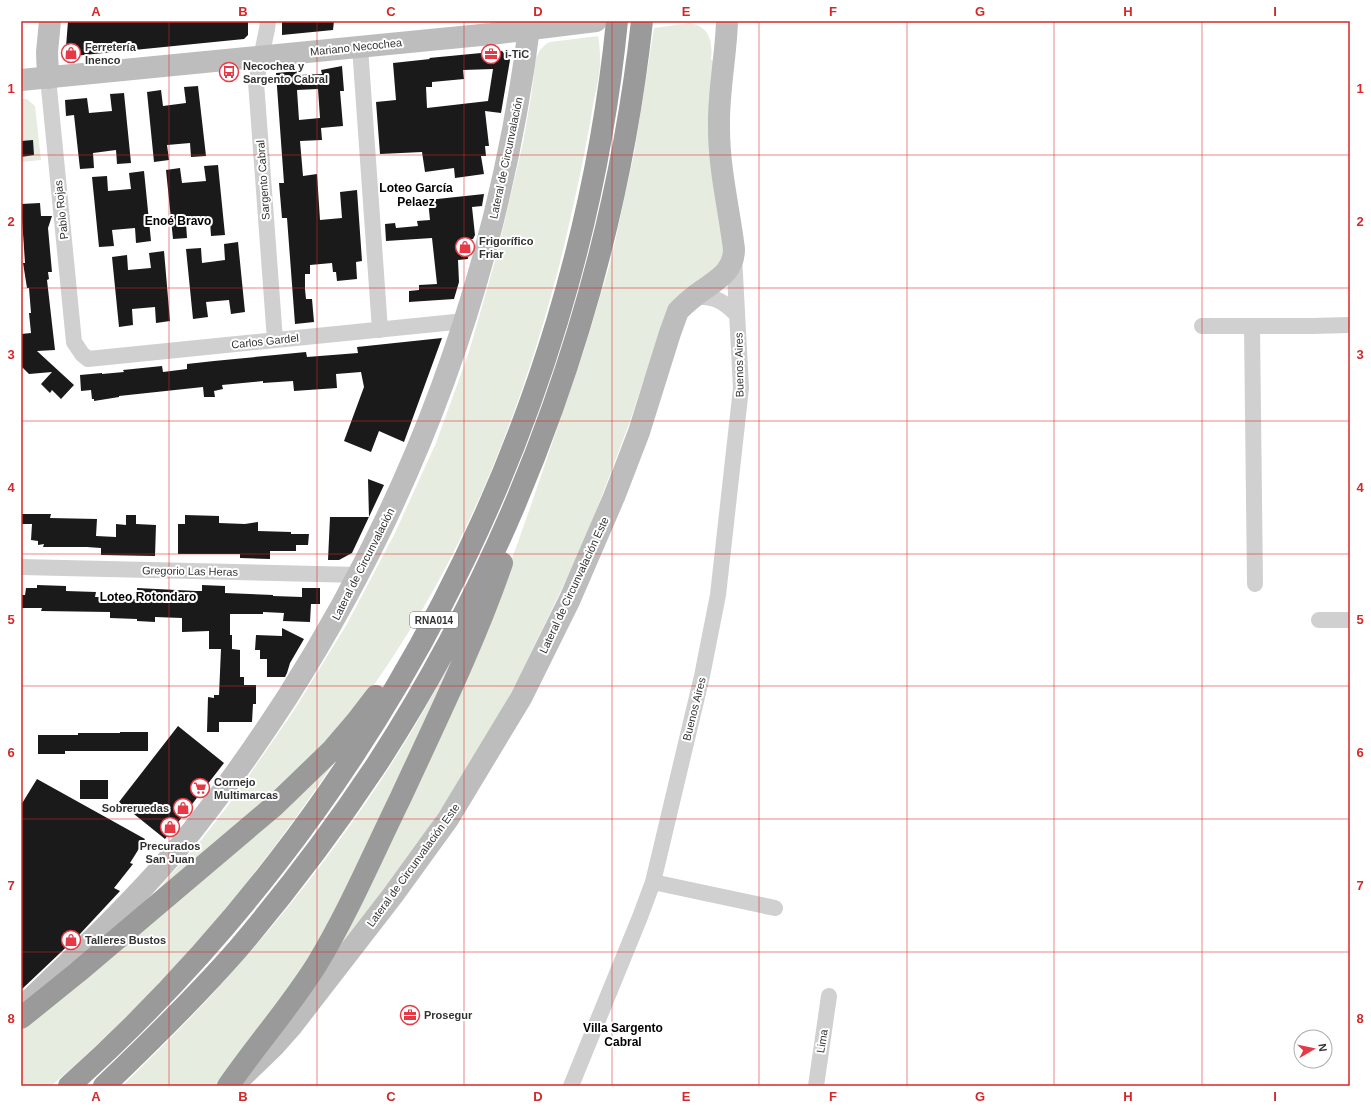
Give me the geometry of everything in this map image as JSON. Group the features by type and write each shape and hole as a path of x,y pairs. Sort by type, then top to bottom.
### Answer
{"highway":[{"name":"RNA014","path":"69,1086 154,1005 200,956 253,894 294,841 348,764 383,710 456,578 497,488 521,426 553,333 576,251 601,137 617,21"},
{"name":"RNA014","path":"104,1086 181,1010 235,952 307,862 359,790 391,742 432,672 471,599 508,520 542,437 589,295 622,152 642,21"},
{"path":"228,1086 277,1023 300,989 317,963 353,896 441,712 481,619 510,540 542,437"},
{"path":"21,1018 78,972 251,826 313,769 356,722 432,623"}],"street":[{"path":"48,78 47,52 50,21"},
{"name":"Sargento Cabral","path":"268,21 256,82 275,340"},
{"name":"Mariano Necochea","path":"21,80 360,46 529,25 596,21"},
{"path":"727,21 719,128 722,168 734,255"},
{"name":"Lateral de Circunvalación","path":"21,1007 123,908 169,858 192,830 235,774 276,714 320,644 359,575 399,492 433,413 465,321 486,246 506,164 521,86 529,25"},
{"path":"360,46 380,330"},
{"name":"Pablo Rojas","path":"48,78 74,342"},
{"name":"Lateral de Circunvalación Este","path":"232,1086 260,1061 291,1027 393,895 448,819 530,680 587,561 631,453 678,311 693,297 722,276 731,264 734,255"},
{"name":"Buenos Aires","path":"571,1086 653,882 702,676 718,595 741,388 734,255"},
{"path":"693,297 704,296 717,299 729,306 738,315"},
{"name":"Carlos Gardel","path":"74,342 88,360 465,321"},
{"path":"1202,326 1252,327 1350,324"},
{"path":"1252,327 1255,584"},
{"name":"Gregorio Las Heras","path":"21,567 359,575"},
{"path":"1319,620 1350,620"},
{"path":"653,882 775,908"},
{"name":"Lima","path":"816,1086 829,996"}],"shaded area":[{"path":"690,23 702,28 709,36 711,41 711,60 715,60 725,242 722,262 683,297 649,380 644,379 629,424 584,543 503,708 452,793 427,830 391,882 336,954 502,587 530,508 585,347 611,260 634,154 654,28"},
{"path":"598,36 600,48 600,68 598,80 577,188 553,290 520,395 501,446 480,497 456,547 431,595 403,641 374,685 358,706 320,749 274,793 154,894 202,839 227,807 293,712 347,624 395,533 436,443 469,352 497,254 523,143 536,58 540,50 550,42"},
{"path":"21,99 27,99 35,106 41,160 21,162"},
{"path":"458,647 334,924 238,1064 217,1086 122,1086 219,987 265,935 309,880 351,824 390,767 425,708"},
{"path":"336,760 286,831 247,882 191,949 146,997 99,1043 51,1086 21,1086 21,1026"}],"building":[{"path":"68,21 248,21 248,35 244,39 74,56 66,47"},
{"path":"282,21 334,21 333,30 282,35"},
{"path":"502,51 510,60 501,113 485,111 489,146 485,146 486,156 481,156 484,174 455,178 454,168 425,172 422,152 380,154 376,102 396,100 393,63 430,59 429,58","holes":["493,69 488,101 427,108 426,87 432,87 432,82 464,79 463,70"]},
{"path":"342,66 344,91 340,91 343,126 321,128 322,140 300,141 303,176 317,174 320,220 342,218 340,192 357,190 362,261 356,262 357,279 337,281 336,272 333,272 332,263 310,265 310,274 305,274 305,289 306,299 312,299 314,322 295,324 287,218 282,218 279,183 284,183 276,73 298,71 299,75 322,74 321,70","holes":["318,89 320,118 299,120 297,90"]},
{"path":"198,86 206,156 191,157 190,143 167,145 169,160 154,162 147,92 161,90 163,106 186,103 184,87"},
{"path":"124,93 131,163 117,164 116,150 93,153 94,168 80,169 74,115 66,116 65,100 87,98 89,113 112,111 110,94"},
{"path":"33,140 34,155 21,157 21,141"},
{"path":"218,165 225,235 211,236 210,221 186,223 187,238 173,239 166,170 180,168 182,183 206,181 204,166"},
{"path":"144,171 151,241 136,243 135,228 112,230 114,246 99,247 92,177 107,176 108,191 131,189 129,173"},
{"path":"484,194 482,206 472,207 475,235 473,239 466,240 468,259 458,260 459,282 454,299 409,302 409,291 419,290 419,285 437,284 432,238 386,241 385,224 395,223 396,228 418,226 417,221 430,220 428,200"},
{"path":"40,203 41,216 52,216 48,228 52,272 48,272 49,279 47,280 55,350 37,351 74,385 61,399 52,390 50,393 41,384 52,372 29,374 22,367 21,334 31,333 29,313 31,313 29,288 27,288 23,263 25,263 21,204"},
{"path":"238,242 245,312 231,314 229,300 206,302 208,317 193,319 186,249 201,248 202,263 225,260 224,244"},
{"path":"164,251 170,321 156,323 155,307 132,309 133,325 119,327 112,257 127,255 128,270 151,268 149,253"},
{"path":"442,338 404,442 379,431 371,452 344,441 364,387 361,372 336,374 337,388 294,391 293,381 263,383 263,381 222,385 223,389 214,391 215,397 204,397 203,387 119,396 94,401 94,399 92,399 91,390 81,391 80,375 124,372 123,370 162,366 163,372 187,369 187,364 306,352 307,357 358,353 357,347"},
{"path":"368,479 384,485 369,517"},
{"path":"21,514 51,514 50,518 97,519 96,536 116,537 116,524 126,525 126,515 136,515 136,524 156,525 155,556 101,555 101,548 43,547 44,544 38,545 38,541 31,540 32,524 21,524"},
{"path":"185,515 219,516 219,523 245,524 258,522 258,531 309,534 308,545 296,545 296,551 270,551 270,559 240,558 240,554 178,554 178,524 185,524"},
{"path":"330,517 369,517 352,553 339,560 328,560"},
{"path":"37,585 66,586 66,591 96,592 95,597 102,598 138,599 137,588 202,591 202,585 225,586 225,593 302,597 302,588 320,588 320,604 311,604 310,622 283,621 284,613 263,612 263,614 230,614 232,649 240,650 240,677 244,677 244,685 256,685 256,704 253,704 252,722 219,722 219,732 207,732 208,697 214,698 214,695 219,695 221,649 209,649 209,631 182,632 182,618 155,617 155,622 137,621 137,619 110,618 110,612 41,611 42,608 21,608 21,595 25,595 26,588 37,588"},
{"path":"282,628 304,639 290,663 285,677 267,677 267,659 260,659 260,650 255,650 256,635 282,636"},
{"path":"178,726 224,763 165,839 119,802"},
{"path":"148,732 148,751 65,751 65,754 38,754 38,735 78,735 78,733"},
{"path":"37,779 145,839 130,863 133,864 114,888 120,891 79,935 21,990 21,805"},
{"path":"80,780 108,780 108,799 80,799"}],"place":[{"name":"Ferretería Inenco","path":"71,53"},
{"name":"i-TiC","path":"491,54"},
{"name":"Necochea y Sargento Cabral","path":"229,72"},
{"name":"Frigorífico Friar","path":"465,247"},
{"name":"Cornejo Multimarcas","path":"200,788"},
{"name":"Sobreruedas","path":"183,808"},
{"name":"Precurados San Juan","path":"170,827"},
{"name":"Talleres Bustos","path":"71,940"},
{"name":"Prosegur","path":"410,1015"}],"district":[{"name":"Loteo García Pelaez","path":"416,195"},
{"name":"Enoé Bravo","path":"178,221"},
{"name":"Loteo Rotondaro","path":"148,597"},
{"name":"Villa Sargento Cabral","path":"623,1035"}]}
